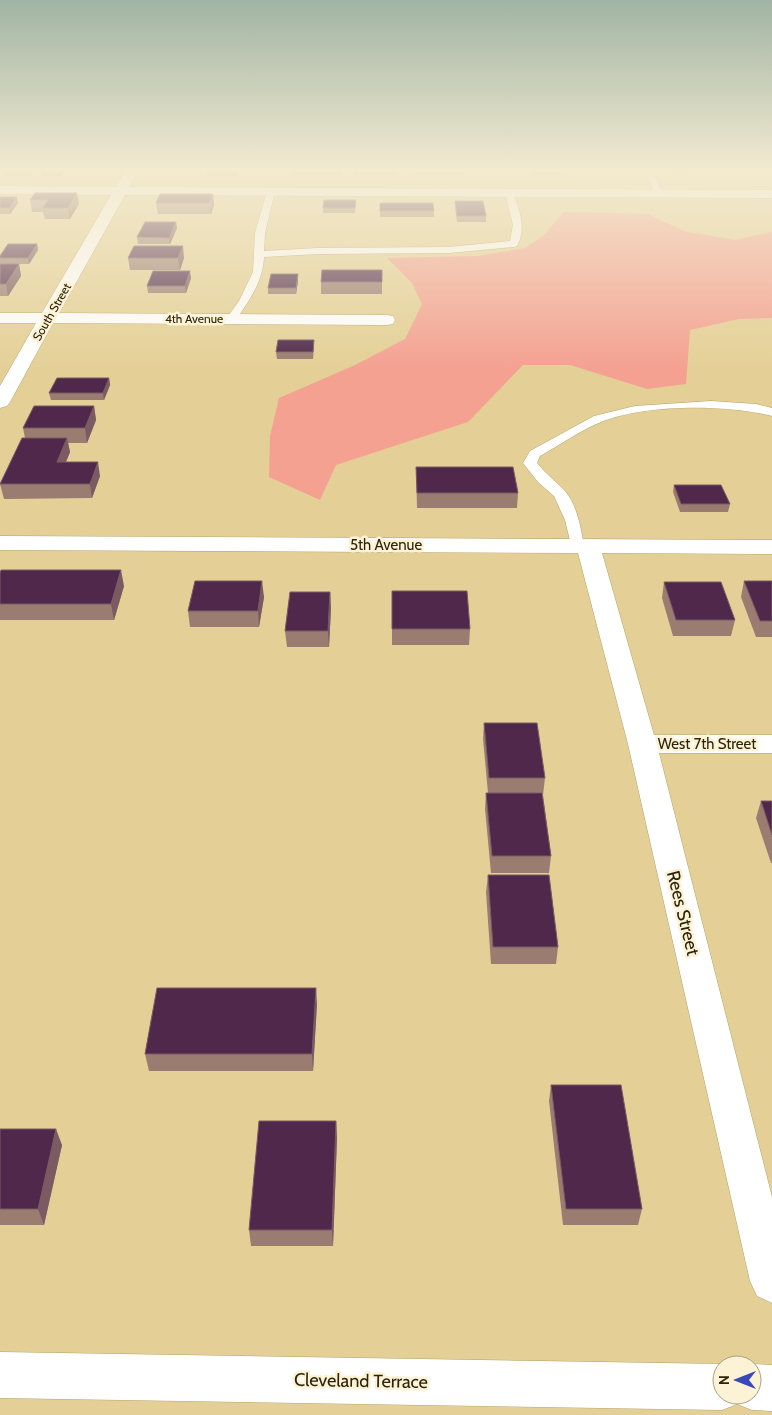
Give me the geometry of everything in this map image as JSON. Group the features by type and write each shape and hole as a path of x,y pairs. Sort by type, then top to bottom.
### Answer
{"street":[{"name":"South Street","path":"0,402 94,236"},
{"name":"4th Avenue","path":"0,318 387,320"},
{"name":"5th Avenue","path":"0,543 772,547"},
{"name":"Rees Street","path":"583,546 642,744 772,1281"},
{"name":"West 7th Street","path":"642,744 772,744"},
{"name":"Cleveland Terrace","path":"0,1375 712,1387"}],"lane":[{"path":"231,319 244,301 258,272 260,236"},
{"path":"259,254 317,251 449,250 514,244 518,236"},
{"path":"583,546 560,494 543,479 530,463 535,454 599,419 641,409 680,406 734,406 761,408 772,412"}],"shaded area":[{"path":"543,236 713,236 735,240 753,236 772,236 772,318 739,319 690,330 686,384 647,389 570,365 523,365 468,422 336,465 320,500 269,477 270,436 279,398 355,365 405,339 422,304 412,283 387,258 477,256 525,248"}],"building":[{"path":"138,236 170,236 169,238"},
{"path":"8,244 37,244 28,258 0,258"},
{"path":"134,246 183,246 178,258 128,258"},
{"path":"0,264 19,264 6,284 0,284"},
{"path":"322,270 382,270 382,282 321,282"},
{"path":"153,271 190,271 185,286 147,286"},
{"path":"271,274 298,274 296,288 268,288"},
{"path":"278,340 314,340 313,352 276,352"},
{"path":"57,378 109,378 103,393 49,393"},
{"path":"34,406 94,406 85,428 23,428"},
{"path":"22,438 67,438 57,462 98,462 90,484 0,484"},
{"path":"416,467 513,467 518,493 417,493"},
{"path":"674,485 721,485 730,504 681,504"},
{"path":"1,570 121,570 111,604 0,604"},
{"path":"195,581 262,581 258,611 188,611"},
{"path":"744,581 772,581 772,621 760,621"},
{"path":"664,582 721,582 735,620 676,620"},
{"path":"392,591 467,591 470,629 392,629"},
{"path":"290,592 330,592 328,631 285,631"},
{"path":"484,723 537,723 545,778 489,778"},
{"path":"486,793 542,793 551,856 492,856"},
{"path":"761,801 772,801 772,835"},
{"path":"488,875 549,875 558,947 493,947"},
{"path":"157,988 316,988 312,1054 145,1054"},
{"path":"551,1085 621,1085 642,1209 566,1209"},
{"path":"259,1121 336,1121 332,1230 249,1230"},
{"path":"0,1129 56,1129 38,1209 0,1209"}]}
